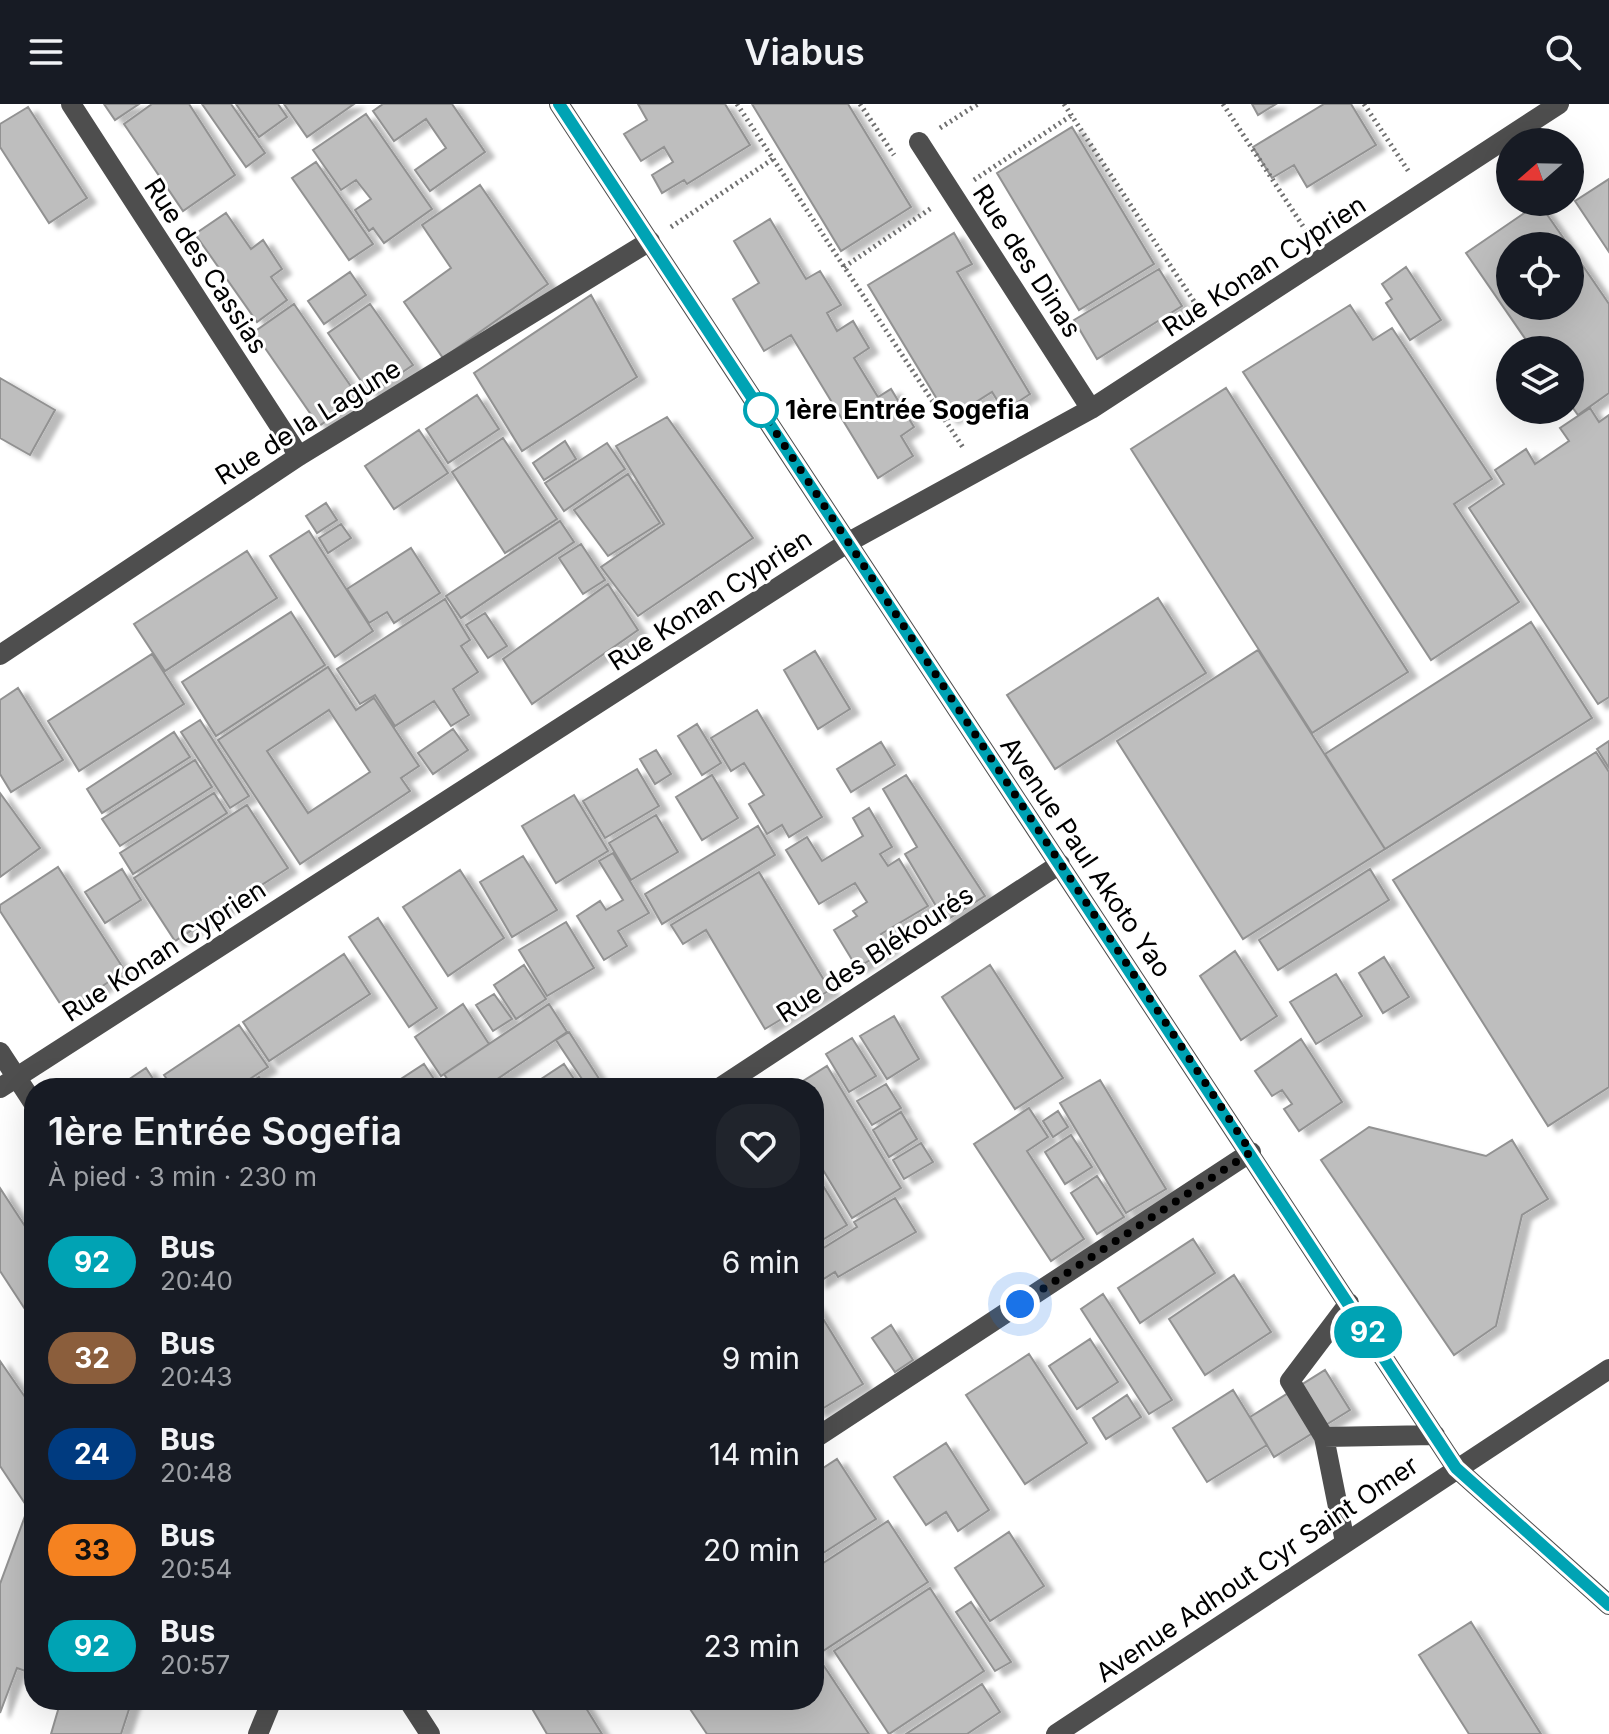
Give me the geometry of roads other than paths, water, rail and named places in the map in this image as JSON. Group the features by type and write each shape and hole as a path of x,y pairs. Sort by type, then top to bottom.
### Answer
{"street":[{"name":"Rue des Cassias","path":"71,104 299,456"},
{"name":"Avenue Paul Akoto Yao","path":"559,104 1456,1468 1609,1605"},
{"name":"Rue Konan Cyprien","path":"8,1082 847,543 1091,409 1559,104"},
{"name":"Rue des Dinas","path":"919,142 1091,409"},
{"name":"Rue de la Lagune","path":"0,655 299,456 650,241"},
{"name":"Rue des Blékourés","path":"734,1078 1060,864"},
{"path":"0,1052 8,1082 24,1096"},
{"path":"824,1432 1251,1152"},
{"path":"1345,1542 1324,1437 1290,1381 1349,1303"},
{"name":"Avenue Adhout Cyr Saint Omer","path":"1056,1734 1609,1369"},
{"path":"1324,1437 1435,1435"},
{"path":"258,1734 268,1710"},
{"path":"417,1710 430,1734"}],"place":[{"name":"1ère Entrée Sogefia","path":"761,410"}]}
